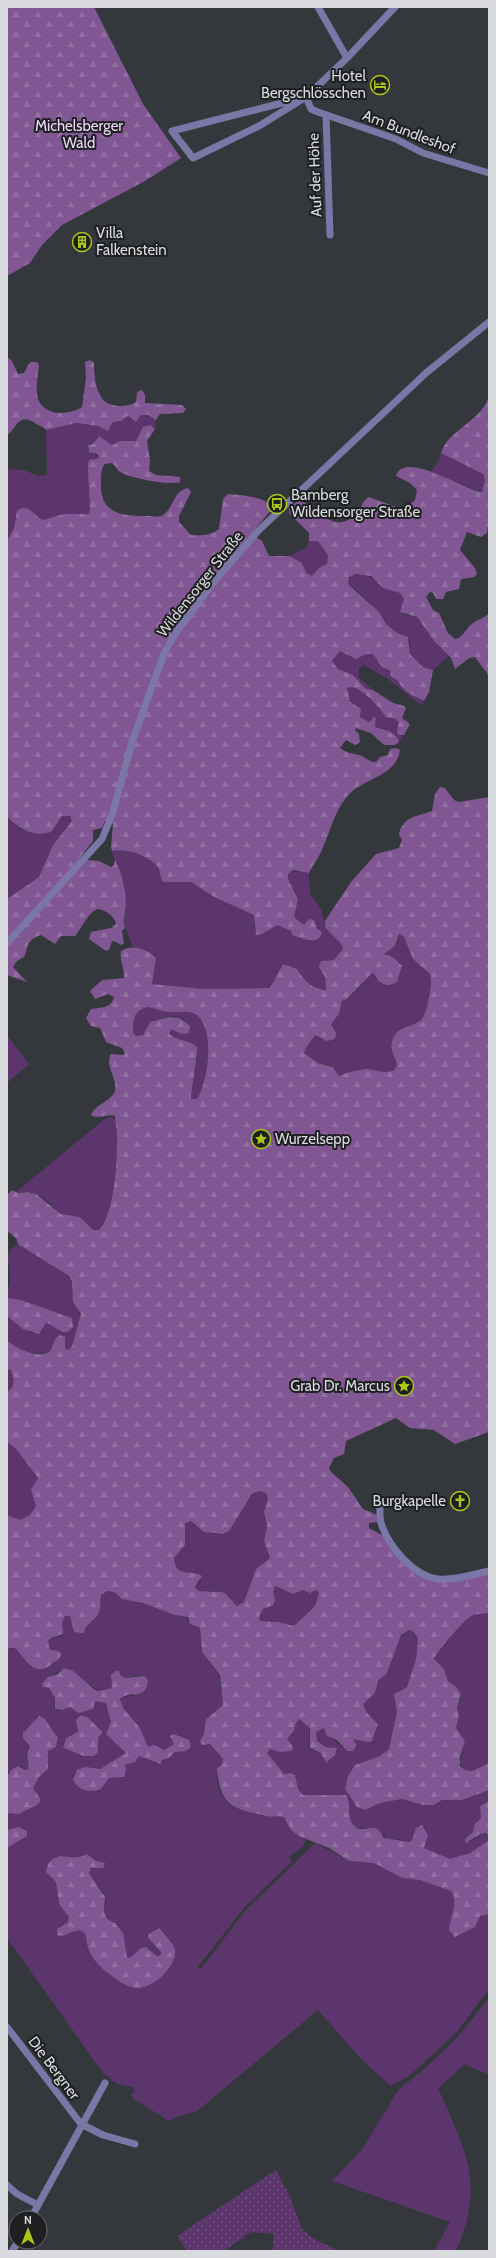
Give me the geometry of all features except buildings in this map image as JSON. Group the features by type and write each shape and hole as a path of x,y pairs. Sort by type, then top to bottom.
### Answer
{"street":[{"path":"318,7 347,58"},
{"path":"306,97 172,131 193,158 259,126 306,97 347,58 395,7"},
{"name":"Am Bundleshof","path":"306,97 311,109 396,139 423,153 489,173"},
{"name":"Auf der Höhe","path":"326,115 330,235"},
{"name":"Wildensorger Straße","path":"7,943 102,839 113,812 132,742 165,651 178,630 217,578 259,530 426,373 489,322"},
{"path":"380,1502 382,1526 387,1536 417,1570 428,1577 439,1579 462,1577 489,1571"},
{"name":"Die Bergner","path":"7,2027 81,2124 103,2135 135,2144"},
{"name":"Die Bergner","path":"35,2210 77,2135 81,2124 105,2083"},
{"path":"7,2185 17,2194 38,2205"}],"shaded area":[{"path":"144,414 156,420 155,429 152,426 140,433 136,441 120,441 112,445 106,442 102,437 97,437 94,443 90,444 87,450 99,457 98,459 89,460 88,463 89,514 64,514 43,520 28,509 18,510 14,528 7,541 7,469 24,470 38,476 47,475 46,430 71,423 111,427 113,422 121,421 128,416 130,419"},
{"path":"441,453 483,474 485,480 482,492 431,472 439,460"},
{"path":"309,541 318,541 329,559 327,565 319,568 312,576 308,576 298,561 289,556 306,548"},
{"path":"361,574 372,578 400,593 404,599 402,614 417,617 434,641 449,656 433,670 423,667 410,654 410,641 406,636 397,633 386,624 370,603 348,583 348,580 352,575"},
{"path":"340,651 354,658 366,654 373,654 383,667 400,681 403,688 411,695 424,701 421,705 388,679 364,665 359,668 359,678 373,690 366,689 353,675 342,671 332,664 332,661"},
{"path":"348,687 359,690 370,697 375,701 385,715 397,720 397,731 401,736 404,735 399,742 399,740 383,728 375,727 376,721 371,718 369,722 362,718 359,706 353,703 348,696"},
{"path":"66,815 70,816 72,821 53,845 39,877 7,899 7,816 21,830 47,833 60,819"},
{"path":"121,849 147,858 156,864 162,880 165,882 191,882 214,897 254,915 255,931 277,925 291,931 293,935 308,941 316,940 321,930 309,919 304,925 294,917 294,911 298,898 288,880 288,877 291,871 309,873 310,894 322,911 325,927 343,945 343,949 339,957 335,960 327,960 320,969 325,977 327,990 312,986 297,969 283,964 270,988 203,989 152,984 156,958 145,949 133,947 124,924 126,903 112,851"},
{"path":"399,934 404,937 413,959 430,974 430,991 423,1017 417,1023 400,1030 394,1036 391,1048 397,1065 394,1069 387,1072 360,1070 339,1076 333,1066 318,1063 304,1053 306,1048 315,1035 322,1039 335,1029 331,1024 339,1014 342,1000 348,999 372,973 374,973 376,978 384,985 394,984 398,980 402,966 394,958 384,954 397,944"},
{"path":"147,1007 168,1012 195,1014 203,1023 207,1033 208,1057 205,1081 198,1099 191,1099 197,1057 195,1045 172,1037 169,1033 171,1029 175,1030 184,1019 177,1017 165,1017 155,1022 143,1035 136,1036 133,1033 133,1024 136,1014"},
{"path":"7,1035 29,1064 7,1083"},
{"path":"111,1117 115,1119 117,1135 114,1186 104,1222 98,1230 93,1230 80,1217 61,1214 45,1199 31,1192 16,1192 106,1118"},
{"path":"18,1244 59,1269 71,1279 76,1305 81,1318 72,1346 68,1350 65,1348 65,1341 54,1344 48,1353 31,1353 16,1347 7,1340 7,1316 31,1333 41,1331 46,1323 53,1325 61,1332 73,1327 72,1318 21,1300 7,1298 10,1284 8,1255 10,1251"},
{"path":"7,1369 11,1370 14,1382 10,1390 7,1392"},
{"path":"7,1442 16,1449 38,1478 33,1491 33,1496 36,1502 34,1511 29,1516 20,1520 7,1515"},
{"path":"259,1491 266,1493 268,1499 264,1516 267,1527 264,1541 270,1558 256,1569 244,1602 237,1606 226,1594 218,1591 198,1591 195,1587 201,1581 195,1573 188,1573 178,1569 174,1558 185,1545 185,1523 191,1521 200,1529 208,1533 215,1534 221,1532 227,1528 239,1515 250,1497"},
{"path":"274,1586 293,1594 303,1590 307,1593 317,1590 319,1594 315,1606 294,1626 278,1622 260,1621 259,1618 262,1610 269,1606"},
{"path":"107,1591 114,1592 122,1599 143,1603 175,1615 186,1617 191,1625 200,1628 202,1652 219,1675 223,1705 206,1719 204,1734 201,1739 210,1744 223,1759 217,1772 220,1793 225,1800 238,1809 268,1817 284,1817 293,1831 306,1840 303,1846 289,1857 292,1861 244,1908 197,1968 201,1969 245,1911 315,1843 349,1861 374,1863 402,1878 420,1880 451,1891 454,1899 454,1908 450,1924 456,1936 473,1928 480,1916 489,1914 489,1989 457,2032 409,2076 391,2086 363,2061 318,2010 196,2112 178,2116 169,2121 134,2099 131,2095 135,2091 133,2087 117,2084 103,2073 7,1938 7,1848 26,1837 24,1829 19,1827 7,1830 7,1814 33,1808 36,1794 33,1788 39,1777 48,1769 48,1751 57,1745 58,1738 44,1718 37,1717 33,1724 25,1730 25,1740 30,1746 26,1754 29,1769 25,1770 20,1766 15,1767 9,1774 7,1774 7,1652 9,1648 15,1648 26,1661 35,1668 40,1670 46,1669 61,1656 61,1654 50,1650 48,1641 51,1638 62,1636 62,1623 65,1616 70,1616 74,1632 85,1631 87,1626 97,1616 101,1595","holes":["66,1668 99,1691 112,1688 111,1678 119,1671 121,1676 125,1678 143,1675 133,1696 121,1697 121,1706 140,1728 148,1747 160,1747 166,1750 174,1744 172,1740 177,1735 186,1739 182,1751 177,1751 161,1762 139,1756 136,1760 125,1765 126,1770 124,1777 109,1778 90,1790 77,1786 73,1776 75,1772 84,1768 99,1769 126,1753 109,1737 111,1719 106,1703 95,1701 85,1711 78,1713 70,1707 57,1711 54,1707 55,1699 49,1688 43,1687 42,1684 50,1676","89,1719 102,1730 102,1733 98,1738 94,1756 84,1756 64,1749 63,1744 66,1738 78,1732 77,1725","87,1854 96,1861 101,1861 95,1868 89,1869 89,1873 104,1894 106,1900 104,1910 107,1919 117,1925 121,1930 127,1957 130,1958 148,1948 157,1956 161,1955 161,1952 149,1940 157,1928 162,1929 172,1943 175,1950 174,1959 159,1978 127,1985 106,1972 94,1960 87,1946 86,1936 82,1931 58,1927 68,1922 69,1917 59,1904 56,1882 46,1872 64,1855 78,1858"]},
{"path":"489,1613 489,1763 472,1771 465,1770 460,1763 465,1741 456,1728 459,1715 457,1708 461,1699 460,1692 448,1681 444,1669 434,1659 444,1644 467,1619 475,1615"},
{"path":"407,1630 413,1631 418,1638 416,1659 407,1687 400,1690 395,1700 398,1707 389,1749 380,1756 355,1765 345,1789 355,1804 365,1810 380,1803 402,1799 423,1805 434,1805 442,1800 462,1800 489,1790 489,1801 480,1806 481,1818 474,1825 473,1832 469,1836 469,1842 483,1833 489,1836 489,1840 471,1852 450,1859 444,1858 424,1848 427,1833 424,1827 415,1830 412,1840 409,1842 399,1839 387,1839 383,1834 367,1828 356,1828 349,1817 346,1795 303,1795 298,1789 295,1775 289,1773 284,1774 267,1755 267,1751 270,1749 280,1752 292,1750 287,1739 294,1731 295,1725 299,1719 310,1728 309,1746 311,1750 321,1753 325,1762 328,1762 337,1751 333,1747 326,1747 317,1741 316,1732 324,1728 328,1734 344,1748 351,1751 353,1739 365,1742 375,1734 378,1724 367,1713 363,1704 375,1693 378,1681 387,1673 400,1638"},
{"path":"489,1998 489,2075 465,2064 438,2088 463,2149 471,2186 470,2206 465,2227 456,2251 434,2251 450,2222 332,2181 361,2151 399,2089 421,2072 455,2040"},
{"path":"276,2170 290,2197 302,2229 314,2239 339,2251 273,2251 274,2234 251,2232 224,2251 187,2251 177,2236"}],"green space":[{"name":"Michelsberger Wald","path":"7,7 94,7 143,104 181,158 145,181 62,225 42,245 30,263 7,276"},
{"path":"7,357 12,361 18,374 24,373 30,362 37,362 39,365 37,386 38,399 41,405 52,412 71,412 82,407 86,378 85,362 90,360 94,363 97,389 104,401 117,406 132,404 136,402 137,392 142,390 145,395 145,403 182,405 186,409 183,413 160,414 156,420 148,415 141,415 136,422 128,416 121,421 113,422 108,431 98,426 76,423 46,430 25,419 18,422 7,435"},
{"path":"489,394 489,517 487,533 481,537 467,532 460,550 475,568 477,574 474,577 461,579 459,589 446,592 443,599 436,599 433,593 430,592 426,597 433,610 439,613 448,633 455,639 460,637 474,622 485,617 489,613 489,680 487,673 475,657 469,658 455,669 451,658 434,641 417,617 400,612 404,599 400,593 383,588 371,576 356,574 349,577 348,583 350,586 379,612 386,624 397,633 408,637 410,654 423,667 433,670 429,692 424,701 404,689 398,681 391,676 390,671 382,667 373,654 366,654 356,659 340,651 332,661 338,669 353,675 366,689 373,690 393,703 404,706 406,708 402,718 410,724 404,735 397,734 398,722 396,719 386,717 369,697 357,689 352,687 347,688 350,701 361,709 360,717 369,722 374,717 376,718 375,727 393,733 399,742 395,745 384,745 371,733 356,728 355,730 359,734 360,742 355,745 346,740 340,748 376,762 380,757 388,755 390,749 396,748 400,750 398,758 389,769 383,774 355,789 348,795 338,810 324,846 309,873 293,870 288,874 288,879 298,899 294,917 304,925 309,919 314,920 317,928 322,932 320,937 314,940 305,939 292,935 291,931 277,925 262,934 256,935 254,915 214,897 191,882 162,881 157,866 153,862 136,853 117,850 112,851 113,824 109,821 105,821 102,828 93,830 93,841 79,859 99,861 111,867 114,865 115,860 121,875 126,897 125,928 122,931 124,944 120,945 117,942 112,941 109,950 106,951 89,939 91,932 111,928 116,924 114,918 109,914 103,910 97,909 88,917 75,936 61,936 55,944 41,935 32,939 28,944 24,957 17,961 13,967 27,982 7,975 7,899 39,877 53,845 72,821 70,816 62,816 51,832 32,833 16,825 7,816 7,541 14,528 17,511 24,508 28,509 43,520 64,514 89,514 88,463 89,460 97,459 99,457 97,454 89,452 88,445 93,444 99,436 112,445 120,441 136,441 143,427 150,425 155,429 147,441 150,460 149,471 156,475 180,477 180,482 168,483 141,479 120,472 112,463 105,464 103,466 101,479 102,497 111,509 125,515 156,517 167,512 179,492 188,488 191,492 179,516 179,522 191,535 202,535 213,533 219,529 223,499 228,494 253,497 265,501 272,509 256,528 256,537 262,541 269,556 289,556 302,563 306,573 312,576 319,568 327,564 328,556 318,541 309,541 309,533 289,513 289,508 299,500 306,503 332,521 339,522 346,521 354,516 359,511 364,501 369,497 404,510 415,500 417,490 410,483 396,476 401,469 411,467 423,469 482,492 485,480 483,474 441,453 451,437 481,411"},
{"path":"440,787 445,788 454,800 459,802 489,797 489,1432 455,1444 434,1430 410,1428 396,1418 346,1441 344,1454 334,1458 329,1468 330,1471 348,1487 363,1509 377,1515 378,1522 369,1523 369,1528 382,1535 407,1564 449,1582 489,1574 489,1613 475,1615 467,1619 444,1644 434,1659 444,1669 448,1681 457,1688 461,1694 457,1708 459,1715 456,1728 465,1741 460,1757 460,1766 465,1770 472,1771 489,1763 489,1790 462,1800 442,1800 434,1805 423,1805 402,1799 380,1803 365,1810 357,1807 345,1789 348,1776 355,1765 380,1756 389,1749 397,1712 394,1694 407,1687 416,1659 418,1638 413,1631 409,1630 401,1635 387,1673 378,1681 375,1693 363,1704 367,1713 378,1724 372,1741 368,1742 353,1739 356,1745 353,1751 347,1751 337,1740 327,1736 324,1728 316,1732 317,1741 326,1747 337,1748 335,1755 326,1763 321,1753 310,1748 310,1728 299,1719 295,1725 294,1731 287,1739 293,1747 292,1751 280,1752 270,1749 267,1753 284,1774 291,1773 295,1775 298,1789 303,1795 346,1795 349,1803 350,1819 356,1828 375,1828 378,1829 384,1838 410,1842 416,1828 422,1825 428,1835 424,1848 450,1859 470,1853 489,1840 489,1914 480,1916 475,1927 455,1937 449,1930 454,1905 451,1891 420,1880 402,1878 374,1863 349,1861 329,1848 299,1836 291,1830 284,1817 268,1817 245,1811 230,1804 221,1791 217,1769 222,1764 223,1759 210,1744 202,1745 200,1741 204,1734 206,1719 223,1705 220,1675 202,1652 200,1628 190,1624 188,1617 175,1615 143,1603 122,1599 114,1592 107,1591 101,1595 98,1615 87,1626 83,1633 74,1632 70,1616 65,1616 62,1623 63,1634 51,1638 48,1641 50,1650 58,1651 61,1656 47,1668 36,1669 31,1666 15,1648 9,1648 7,1652 7,1515 20,1520 30,1515 36,1506 31,1490 38,1478 16,1449 7,1442 7,1392 10,1390 14,1382 11,1370 7,1369 7,1340 27,1352 40,1354 50,1351 56,1338 60,1335 65,1337 65,1348 68,1350 72,1346 81,1314 73,1302 72,1282 69,1276 18,1244 16,1238 7,1231 7,1195 12,1190 18,1193 28,1192 36,1194 61,1214 80,1217 93,1230 99,1230 109,1211 116,1172 117,1137 115,1116 109,1115 97,1117 91,1115 96,1108 113,1095 115,1091 115,1081 109,1063 111,1054 124,1055 125,1053 122,1048 106,1042 100,1028 91,1026 86,1018 91,1009 108,1006 113,1001 114,997 108,994 95,999 90,991 102,980 124,978 121,951 130,948 139,948 156,958 152,984 203,989 270,988 283,964 297,969 305,980 312,986 326,990 325,977 319,967 321,961 334,960 343,949 342,945 325,927 325,921 351,882 376,854 399,848 402,840 399,834 401,828 407,820 432,811 435,794","holes":["399,934 404,937 413,959 430,974 430,991 423,1017 417,1023 400,1030 394,1036 391,1045 397,1065 394,1070 383,1072 366,1069 352,1071 339,1076 333,1067 318,1063 304,1053 306,1048 315,1035 327,1041 335,1039 336,1033 331,1024 339,1014 342,1000 347,999 372,973 374,973 378,980 383,984 389,985 397,982 402,966 394,958 384,954 395,946","147,1007 168,1012 191,1013 198,1016 203,1023 207,1033 207,1070 197,1099 191,1099 197,1047 194,1044 171,1036 169,1033 171,1029 182,1034 189,1033 190,1026 180,1018 169,1017 150,1022 143,1035 136,1036 133,1033 134,1021 136,1014","259,1491 266,1493 268,1499 264,1512 267,1527 264,1541 270,1558 256,1569 244,1602 237,1606 226,1594 222,1592 198,1591 195,1587 202,1576 181,1571 175,1565 174,1558 185,1545 185,1523 191,1521 204,1532 223,1534 229,1531 252,1494","275,1586 293,1594 303,1590 309,1593 317,1590 319,1594 315,1606 294,1626 278,1622 260,1621 259,1617 263,1609 273,1605 275,1601 273,1591"]},
{"path":"7,1298 21,1300 72,1318 73,1327 69,1331 63,1332 46,1323 39,1334 23,1329 7,1316"},
{"path":"64,1668 73,1671 95,1690 99,1691 112,1688 111,1675 116,1671 119,1671 121,1676 125,1678 145,1676 148,1681 147,1687 144,1691 123,1696 120,1699 123,1708 140,1728 148,1747 154,1745 165,1750 174,1744 170,1736 174,1734 189,1740 191,1747 186,1751 175,1752 169,1758 162,1760 161,1764 139,1756 135,1762 125,1765 126,1770 124,1777 109,1778 101,1789 89,1791 81,1788 73,1779 77,1770 85,1767 100,1769 126,1753 106,1734 111,1722 106,1703 95,1701 93,1709 78,1713 70,1707 62,1710 55,1709 55,1698 49,1688 43,1687 42,1684 48,1677 58,1674"},
{"path":"39,1716 44,1718 58,1738 56,1747 48,1751 48,1769 39,1777 33,1788 41,1800 34,1807 20,1814 7,1814 7,1774 18,1766 25,1770 29,1769 27,1754 30,1746 23,1738 23,1733"},
{"path":"80,1716 87,1717 103,1732 98,1738 98,1752 94,1756 84,1756 63,1748 66,1738 78,1732 76,1720"},
{"path":"489,1801 489,1836 486,1833 480,1834 466,1843 465,1839 473,1832 474,1825 481,1818 480,1806"},
{"path":"19,1827 27,1831 27,1836 7,1848 7,1830"},
{"path":"87,1854 96,1861 105,1863 103,1868 91,1868 89,1873 105,1897 104,1912 107,1919 115,1923 123,1933 127,1957 130,1958 141,1948 146,1947 157,1956 161,1955 161,1952 148,1938 149,1934 159,1928 173,1944 175,1956 173,1962 163,1975 151,1984 144,1987 134,1988 126,1985 104,1970 97,1964 92,1956 88,1948 86,1935 84,1932 78,1930 61,1936 57,1935 57,1929 68,1922 69,1917 59,1904 56,1882 46,1872 53,1859 58,1857 82,1857"}],"place":[{"name":"Hotel Bergschlösschen","path":"380,85"},
{"name":"Villa Falkenstein","path":"82,242"},
{"name":"Bamberg Wildensorger Straße","path":"277,504"},
{"name":"Wurzelsepp","path":"261,1139"},
{"name":"Grab Dr. Marcus","path":"404,1386"},
{"name":"Burgkapelle","path":"460,1501"}]}
